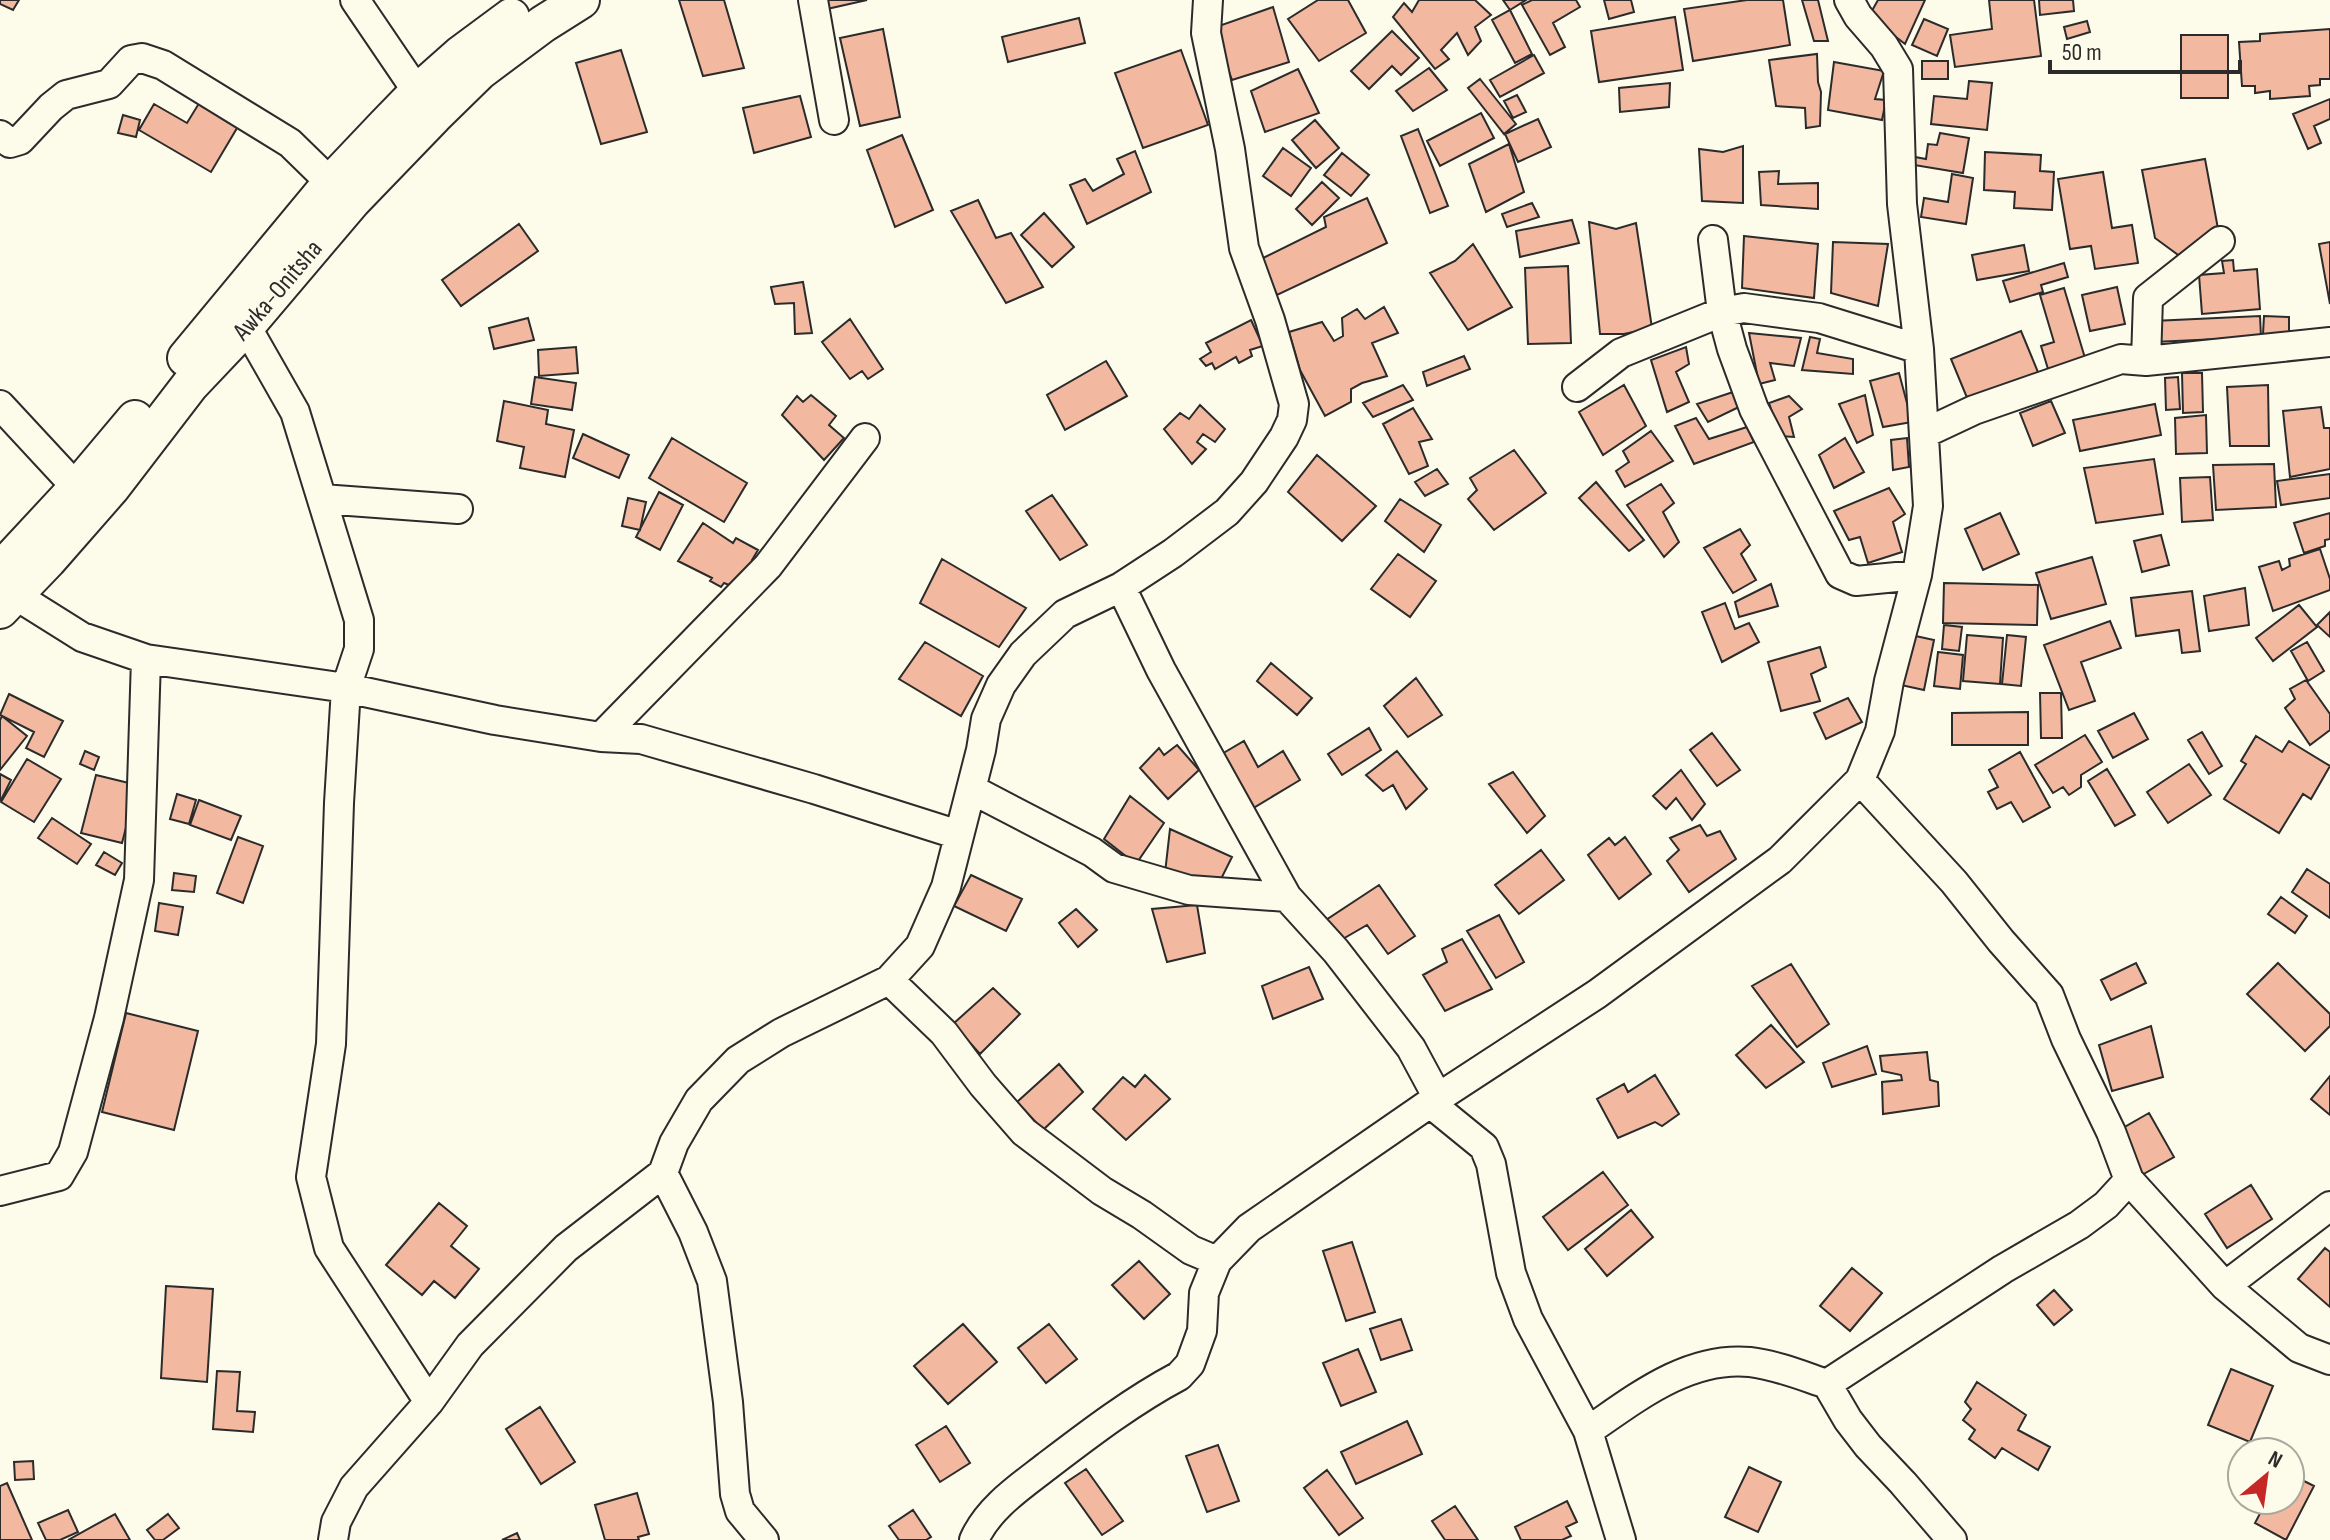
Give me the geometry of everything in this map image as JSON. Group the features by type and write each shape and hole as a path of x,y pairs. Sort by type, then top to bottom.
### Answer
{"main road":[{"name":"Awka-Onitsha","path":"5,592 48,560 111,488 190,385 246,326 352,201 461,54 535,0"},
{"name":"Awka-Onitsha","path":"5,592 77,488 331,183 426,104 480,71 581,0"}],"street":[{"path":"355,0 426,104"},
{"path":"813,0 834,120"},
{"path":"333,1540 336,1522 354,1487 429,1402 470,1345 566,1248 663,1173 674,1143 699,1100 738,1060 781,1033 889,980 920,946 946,887 986,719 1008,674 1023,654 1065,614 1121,587 1227,512 1254,482 1284,437 1292,420 1294,404 1244,248 1230,149 1206,33 1208,0"},
{"path":"974,1540 980,1528 1007,1497 1084,1437 1179,1376 1190,1364 1202,1331 1204,1293 1217,1261 1249,1228 1597,994 1780,860 1860,780 1880,731 1889,681 1917,575 1928,506 1919,349 1902,204 1898,69 1849,0"},
{"path":"0,135 10,143 20,140 66,95 109,84 131,60 142,58 163,65 290,143 331,183"},
{"path":"1713,240 1722,312 1754,409 1840,574 1856,581 1917,575"},
{"path":"2146,361 2148,298 2220,241"},
{"path":"1577,387 1621,353 1722,312 1744,308 1819,318 1919,349"},
{"path":"246,326 295,412 359,620 359,649 346,688 331,1044 311,1177 329,1248 429,1402"},
{"path":"1925,433 1974,410 2121,359 2146,361 2330,342"},
{"path":"0,405 77,488"},
{"path":"601,737 768,566 865,438"},
{"path":"322,499 458,509"},
{"path":"1121,587 1161,670 1287,897 1336,951 1411,1048 1434,1101 1484,1147 1491,1164 1511,1273 1528,1319 1588,1431 1621,1540"},
{"path":"5,592 82,637 146,659 346,688 495,720 601,737 641,739 959,835"},
{"path":"0,1191 59,1176 73,1152 109,1018 139,880 146,659"},
{"path":"1860,780 1954,882 2049,995 2066,1039 2111,1132 2129,1180 2225,1286 2299,1348 2330,1360"},
{"path":"971,789 1092,852 1114,868 1189,890 1287,897"},
{"path":"889,980 944,1033 1024,1132 1102,1191 1191,1250 1217,1261"},
{"path":"663,1173 693,1232 712,1281 728,1402 735,1494 740,1511 764,1540"},
{"path":"1827,1384 1991,1277 2079,1225 2106,1205 2129,1180"},
{"path":"2225,1286 2330,1206"},
{"path":"1588,1431 1642,1393 1679,1374 1723,1363 1751,1362 1827,1384 1868,1446 1952,1540"}],"building":[{"path":"0,0 19,0 13,10 0,4"},
{"path":"679,0 724,0 744,68 703,76"},
{"path":"825,0 867,0 827,9"},
{"path":"1318,0 1348,0 1366,33 1319,61 1288,19"},
{"path":"1419,0 1475,0 1491,15 1475,27 1481,41 1468,55 1457,33 1441,50 1449,59 1435,69 1393,17 1404,3 1412,12"},
{"path":"1503,0 1526,0 1510,10"},
{"path":"1532,0 1576,0 1580,7 1553,23 1565,47 1550,55 1522,5"},
{"path":"1604,0 1631,0 1634,12 1609,19"},
{"path":"1747,0 1783,0 1790,45 1693,61 1684,9"},
{"path":"1802,0 1818,0 1828,41 1814,41"},
{"path":"1878,0 1925,0 1905,44 1869,16"},
{"path":"1989,0 2034,0 2041,56 1955,67 1950,35 1992,29"},
{"path":"2039,0 2073,0 2074,11 2040,15"},
{"path":"1273,7 1289,62 1232,80 1213,28"},
{"path":"1510,10 1532,54 1515,63 1492,20"},
{"path":"1675,17 1683,70 1599,82 1591,31"},
{"path":"1079,18 1085,43 1008,62 1002,37"},
{"path":"1924,19 1948,29 1937,56 1912,45"},
{"path":"2087,21 2090,32 2067,39 2064,27"},
{"path":"883,29 900,117 860,126 840,38"},
{"path":"2330,29 2330,79 2320,79 2320,85 2309,86 2310,96 2270,99 2270,91 2255,93 2255,86 2242,86 2239,42 2260,41 2260,34"},
{"path":"1392,31 1419,58 1401,75 1392,66 1369,89 1351,71"},
{"path":"2181,35 2228,35 2228,98 2181,98"},
{"path":"621,50 647,132 601,144 576,63"},
{"path":"1181,50 1208,125 1143,148 1115,73"},
{"path":"1817,54 1821,92 1820,126 1806,128 1805,108 1776,106 1769,60"},
{"path":"1534,55 1544,73 1500,97 1490,80"},
{"path":"1922,61 1948,61 1948,79 1922,79"},
{"path":"1834,62 1884,71 1875,99 1886,100 1882,120 1828,110"},
{"path":"1429,68 1447,90 1413,111 1396,91"},
{"path":"1298,69 1319,113 1265,132 1251,91"},
{"path":"1480,79 1516,124 1504,134 1468,88"},
{"path":"1969,81 1992,83 1987,130 1931,124 1934,96 1967,99"},
{"path":"1670,83 1669,107 1620,112 1619,88"},
{"path":"1517,95 1526,112 1513,118 1504,101"},
{"path":"800,96 811,137 754,153 743,108"},
{"path":"2330,99 2330,119 2314,126 2321,143 2308,149 2293,114"},
{"path":"201,100 240,123 211,172 139,130 154,104 187,123"},
{"path":"1481,113 1494,138 1440,166 1427,141"},
{"path":"123,115 140,120 136,137 118,133"},
{"path":"1538,119 1551,147 1518,162 1505,134"},
{"path":"1315,120 1339,148 1316,168 1292,140"},
{"path":"1418,129 1448,206 1430,213 1401,136"},
{"path":"1940,133 1969,138 1963,173 1914,165 1915,157 1926,159 1928,144 1937,145"},
{"path":"902,135 933,210 895,227 867,150"},
{"path":"1509,144 1524,192 1486,212 1469,164"},
{"path":"1743,146 1743,203 1702,201 1699,149 1723,152"},
{"path":"1283,148 1311,168 1291,196 1263,176"},
{"path":"1135,151 1151,192 1087,224 1070,185 1085,179 1093,191 1124,174 1117,159"},
{"path":"1985,152 2041,155 2040,171 2054,172 2052,210 2014,208 2015,192 1984,190"},
{"path":"1342,153 1369,175 1351,196 1324,175"},
{"path":"2205,159 2219,234 2185,260 2155,238 2142,170"},
{"path":"1779,171 1778,184 1818,183 1818,209 1761,205 1759,172"},
{"path":"2103,172 2112,228 2132,225 2138,263 2095,269 2091,246 2070,249 2058,179"},
{"path":"1952,174 1973,178 1966,224 1921,217 1924,198 1948,202"},
{"path":"1322,182 1339,198 1312,225 1296,209"},
{"path":"1367,198 1387,243 1277,295 1261,259 1326,227 1324,217"},
{"path":"978,200 996,238 1011,233 1043,287 1006,303 951,211"},
{"path":"1532,203 1539,217 1507,227 1502,214"},
{"path":"1044,213 1074,247 1052,267 1021,235"},
{"path":"1572,220 1579,243 1520,257 1516,231"},
{"path":"1589,222 1616,229 1636,223 1652,328 1624,334 1600,334"},
{"path":"519,224 538,251 461,306 442,280"},
{"path":"1744,236 1818,244 1814,298 1742,288"},
{"path":"1833,242 1888,244 1878,306 1831,293"},
{"path":"2330,242 2330,304 2319,244"},
{"path":"1473,244 1512,307 1468,330 1430,273 1455,261"},
{"path":"2024,245 2029,271 1977,280 1972,255"},
{"path":"2233,260 2234,271 2257,269 2260,309 2202,314 2199,275 2224,273 2222,261"},
{"path":"2064,263 2068,277 2041,285 2043,292 2010,302 2003,281"},
{"path":"1568,266 1571,343 1528,344 1525,268"},
{"path":"803,282 812,333 795,334 794,303 775,304 771,287"},
{"path":"2117,287 2125,324 2090,331 2082,295"},
{"path":"2064,288 2085,358 2048,369 2041,346 2054,342 2040,295"},
{"path":"1384,307 1398,333 1372,343 1387,376 1351,389 1351,402 1325,416 1300,370 1289,332 1322,322 1334,341 1343,336 1342,318 1357,309 1365,319"},
{"path":"2260,316 2261,337 2154,342 2153,321"},
{"path":"2264,316 2289,317 2289,335 2263,334"},
{"path":"528,318 534,340 494,349 489,328"},
{"path":"850,319 883,369 868,379 862,371 850,379 822,342"},
{"path":"1251,320 1263,346 1250,350 1252,356 1239,363 1236,357 1215,369 1212,363 1206,366 1200,359 1211,352 1206,343"},
{"path":"2021,331 2040,377 1970,405 1951,359"},
{"path":"1749,333 1801,338 1794,366 1770,363 1775,380 1759,384"},
{"path":"1810,337 1820,339 1817,353 1853,359 1853,374 1802,370"},
{"path":"576,347 578,373 539,376 538,350"},
{"path":"1686,347 1689,364 1676,372 1689,402 1667,412 1651,360"},
{"path":"1464,356 1470,369 1427,386 1423,372"},
{"path":"1106,361 1127,396 1065,430 1047,395"},
{"path":"1899,373 1912,422 1883,427 1870,381"},
{"path":"2182,373 2202,373 2203,412 2183,413"},
{"path":"535,377 576,383 572,410 531,404"},
{"path":"2178,377 2180,409 2166,410 2165,378"},
{"path":"1403,385 1413,400 1373,417 1363,403"},
{"path":"1624,385 1646,426 1603,455 1579,412"},
{"path":"2268,385 2269,446 2230,446 2227,387"},
{"path":"1733,392 1741,406 1708,422 1697,404"},
{"path":"811,395 836,416 829,425 844,438 824,460 782,415 797,396 803,402"},
{"path":"1865,395 1873,435 1857,443 1839,404"},
{"path":"1789,396 1802,409 1789,417 1794,437 1780,436 1769,403"},
{"path":"504,401 548,410 546,424 574,430 565,477 520,468 524,447 497,441"},
{"path":"2051,401 2065,433 2033,446 2020,413"},
{"path":"2155,404 2161,435 2080,451 2073,420"},
{"path":"1200,405 1225,429 1215,442 1203,434 1197,442 1206,449 1192,464 1164,429 1180,413 1189,419"},
{"path":"2321,407 2324,428 2330,428 2330,469 2290,477 2283,411"},
{"path":"1413,408 1432,439 1419,442 1428,466 1409,474 1383,424"},
{"path":"2206,415 2207,453 2176,454 2175,418"},
{"path":"1696,418 1709,439 1747,427 1754,442 1694,464 1675,426"},
{"path":"1651,431 1673,461 1625,487 1616,471 1629,462 1623,451"},
{"path":"583,434 629,455 619,478 573,458"},
{"path":"672,438 747,483 724,522 649,478"},
{"path":"1845,438 1864,472 1834,488 1819,455"},
{"path":"1907,438 1909,467 1893,470 1891,440"},
{"path":"1514,450 1546,493 1494,530 1468,499 1477,490 1470,478"},
{"path":"1317,455 1376,506 1342,541 1288,492"},
{"path":"2154,459 2163,514 2096,523 2084,468"},
{"path":"2274,464 2276,507 2216,510 2213,465"},
{"path":"1437,469 1448,484 1425,496 1415,482"},
{"path":"2330,474 2330,498 2281,505 2277,481"},
{"path":"2210,477 2213,520 2182,522 2180,478"},
{"path":"1596,482 1644,540 1629,551 1579,498"},
{"path":"1661,484 1674,503 1663,512 1679,542 1664,557 1627,505"},
{"path":"1889,488 1905,514 1893,522 1902,552 1868,563 1860,537 1849,540 1834,511"},
{"path":"659,492 683,505 660,550 636,537"},
{"path":"1052,495 1087,545 1060,560 1026,511"},
{"path":"628,498 646,502 640,530 622,526"},
{"path":"1400,499 1441,525 1424,552 1385,521"},
{"path":"2000,513 2019,554 1983,570 1965,529"},
{"path":"2330,513 2330,539 2325,540 2325,546 2304,553 2294,523"},
{"path":"703,523 733,543 736,538 758,550 739,589 724,583 721,587 710,581 712,578 678,561"},
{"path":"1740,529 1750,545 1741,554 1756,580 1733,593 1704,548"},
{"path":"2161,535 2169,565 2142,572 2134,541"},
{"path":"2320,549 2330,579 2330,590 2273,611 2259,567 2279,561 2282,570 2290,566 2289,559"},
{"path":"1398,554 1436,581 1410,617 1371,589"},
{"path":"2092,557 2106,604 2051,619 2036,573"},
{"path":"942,559 1026,608 999,647 920,603"},
{"path":"1944,583 2038,585 2037,625 1943,623"},
{"path":"1771,584 1778,606 1739,617 1735,602"},
{"path":"2245,588 2249,625 2209,631 2204,596"},
{"path":"2192,591 2200,651 2182,653 2179,630 2136,636 2131,598"},
{"path":"1725,603 1735,629 1749,623 1759,642 1722,662 1702,612"},
{"path":"2299,605 2317,627 2273,661 2256,638"},
{"path":"2330,612 2330,637 2317,625"},
{"path":"2110,621 2121,648 2081,662 2095,701 2069,710 2044,645"},
{"path":"1944,625 1962,627 1959,651 1942,649"},
{"path":"1911,635 1934,640 1924,690 1901,685"},
{"path":"1967,635 2003,638 2000,684 1963,681"},
{"path":"2007,635 2026,637 2021,686 2002,684"},
{"path":"925,642 983,676 961,716 899,679"},
{"path":"2307,642 2324,671 2308,681 2291,651"},
{"path":"1820,647 1826,667 1811,674 1820,701 1781,711 1768,662"},
{"path":"1938,652 1963,655 1960,689 1934,686"},
{"path":"1271,663 1312,698 1297,715 1257,681"},
{"path":"1416,678 1442,715 1408,737 1384,706"},
{"path":"2306,680 2330,714 2330,730 2310,745 2285,708 2295,699 2290,689"},
{"path":"2040,693 2061,693 2062,738 2041,738"},
{"path":"9,694 63,721 44,757 26,748 34,732 0,715"},
{"path":"1848,698 1862,722 1826,739 1814,713"},
{"path":"2028,712 2028,745 1952,745 1952,713"},
{"path":"2134,713 2148,739 2113,758 2098,731"},
{"path":"2,716 27,736 0,770 0,720"},
{"path":"1369,728 1381,750 1342,775 1328,754"},
{"path":"2202,732 2222,766 2209,774 2188,740"},
{"path":"1712,733 1740,770 1717,786 1690,750"},
{"path":"2085,735 2102,762 2081,775 2081,787 2069,795 2063,787 2053,793 2035,765"},
{"path":"2256,736 2282,752 2289,741 2330,766 2311,799 2303,794 2279,833 2224,799 2246,764 2241,761"},
{"path":"1244,741 1258,767 1283,751 1300,780 1250,810 1220,755"},
{"path":"1177,745 1199,770 1168,799 1140,768 1159,748 1164,755"},
{"path":"85,751 99,757 94,770 80,764"},
{"path":"1397,751 1427,789 1406,809 1393,785 1383,791 1366,775"},
{"path":"2020,752 2050,807 2023,822 2011,802 1997,809 1988,792 1998,787 1989,770"},
{"path":"27,759 61,779 34,822 1,802"},
{"path":"2189,764 2211,795 2168,823 2147,792"},
{"path":"2107,769 2135,815 2115,826 2088,781"},
{"path":"1681,770 1705,804 1692,820 1676,798 1666,809 1653,796"},
{"path":"1513,772 1545,816 1527,833 1489,784"},
{"path":"0,774 11,780 1,800 0,800"},
{"path":"96,775 137,785 122,843 81,833"},
{"path":"177,794 196,800 189,824 170,819"},
{"path":"1130,796 1164,823 1136,864 1104,839"},
{"path":"199,800 241,816 231,840 190,825"},
{"path":"52,818 91,844 77,864 38,838"},
{"path":"1700,825 1707,836 1720,831 1736,859 1689,892 1667,861 1679,850 1670,838"},
{"path":"1170,829 1232,857 1220,881 1165,873"},
{"path":"238,837 263,846 243,903 217,893"},
{"path":"1625,837 1651,874 1619,899 1588,855 1609,838 1615,845"},
{"path":"1541,850 1564,880 1519,914 1495,885"},
{"path":"104,852 122,863 115,875 96,865"},
{"path":"2307,869 2330,884 2330,918 2292,892"},
{"path":"174,873 196,876 194,892 172,890"},
{"path":"971,875 1022,899 1006,931 954,906"},
{"path":"1379,885 1415,936 1388,954 1367,925 1341,940 1323,922"},
{"path":"2281,897 2307,916 2295,933 2268,914"},
{"path":"159,903 183,907 178,935 155,931"},
{"path":"1197,905 1205,953 1167,962 1152,909"},
{"path":"1076,909 1097,930 1078,947 1059,923"},
{"path":"1499,915 1524,962 1496,978 1467,931"},
{"path":"1462,939 1492,989 1445,1011 1423,975 1447,962 1442,949"},
{"path":"2136,963 2146,983 2111,1000 2101,980"},
{"path":"2278,963 2330,1014 2330,1026 2305,1051 2247,994"},
{"path":"1791,964 1829,1024 1797,1047 1752,986"},
{"path":"1309,967 1323,999 1273,1019 1262,986"},
{"path":"993,988 1020,1014 980,1054 953,1024"},
{"path":"126,1013 198,1031 174,1130 102,1112"},
{"path":"1771,1025 1804,1062 1766,1088 1736,1055"},
{"path":"2151,1026 2163,1077 2112,1091 2099,1045"},
{"path":"1867,1046 1876,1074 1832,1087 1823,1063"},
{"path":"1927,1052 1930,1080 1938,1082 1939,1106 1883,1114 1882,1082 1902,1080 1901,1075 1882,1071 1880,1056"},
{"path":"1059,1064 1083,1092 1043,1130 1017,1102"},
{"path":"1145,1075 1170,1099 1126,1140 1093,1109 1123,1077 1135,1087"},
{"path":"1655,1075 1679,1114 1662,1126 1655,1122 1618,1138 1597,1099 1624,1084 1628,1092"},
{"path":"2330,1076 2330,1115 2311,1099"},
{"path":"2149,1113 2174,1157 2140,1176 2116,1132"},
{"path":"1603,1172 1628,1205 1568,1250 1543,1217"},
{"path":"2251,1185 2272,1219 2227,1248 2205,1214"},
{"path":"439,1203 467,1226 451,1246 479,1269 455,1298 434,1281 422,1295 386,1265"},
{"path":"1631,1210 1653,1237 1607,1276 1585,1249"},
{"path":"1352,1242 1375,1312 1346,1321 1323,1251"},
{"path":"2325,1248 2330,1252 2330,1307 2298,1279"},
{"path":"1139,1261 1170,1294 1144,1319 1112,1285"},
{"path":"1852,1268 1882,1293 1850,1331 1820,1306"},
{"path":"166,1286 213,1289 207,1382 161,1378"},
{"path":"2054,1290 2072,1310 2054,1325 2037,1305"},
{"path":"1401,1319 1412,1350 1381,1360 1370,1329"},
{"path":"963,1324 997,1362 948,1404 914,1366"},
{"path":"1049,1324 1077,1359 1046,1383 1018,1348"},
{"path":"1358,1349 1376,1392 1341,1406 1323,1363"},
{"path":"2231,1369 2273,1386 2252,1436 2235,1436 2208,1425"},
{"path":"217,1371 240,1372 237,1411 255,1412 253,1432 213,1429"},
{"path":"1977,1382 2026,1415 2018,1430 2050,1447 2038,1470 2002,1448 1995,1458 1969,1439 1975,1430 1963,1420 1971,1409 1965,1402"},
{"path":"540,1407 575,1462 541,1484 506,1429"},
{"path":"1407,1421 1422,1454 1356,1484 1341,1452"},
{"path":"946,1426 970,1463 940,1482 916,1445"},
{"path":"1218,1445 1239,1501 1207,1512 1186,1456"},
{"path":"33,1461 34,1479 15,1480 14,1462"},
{"path":"1749,1467 1781,1482 1758,1532 1725,1517"},
{"path":"1086,1469 1123,1521 1102,1535 1065,1483"},
{"path":"1327,1470 1363,1518 1339,1535 1304,1488"},
{"path":"2306,1482 2314,1486 2306,1501"},
{"path":"7,1483 32,1540 0,1540 0,1486"},
{"path":"637,1493 649,1534 638,1537 639,1540 605,1540 595,1505"},
{"path":"1567,1501 1577,1522 1566,1527 1571,1536 1562,1540 1521,1540 1515,1527"},
{"path":"1455,1506 1478,1540 1445,1540 1432,1521"},
{"path":"68,1510 78,1532 60,1540 46,1540 38,1523"},
{"path":"913,1510 931,1537 926,1540 899,1540 889,1526"},
{"path":"115,1514 130,1540 68,1540"},
{"path":"168,1514 179,1528 163,1540 155,1540 147,1530"},
{"path":"2259,1516 2298,1516 2286,1540 2255,1523"},
{"path":"517,1533 520,1540 502,1540"}]}
